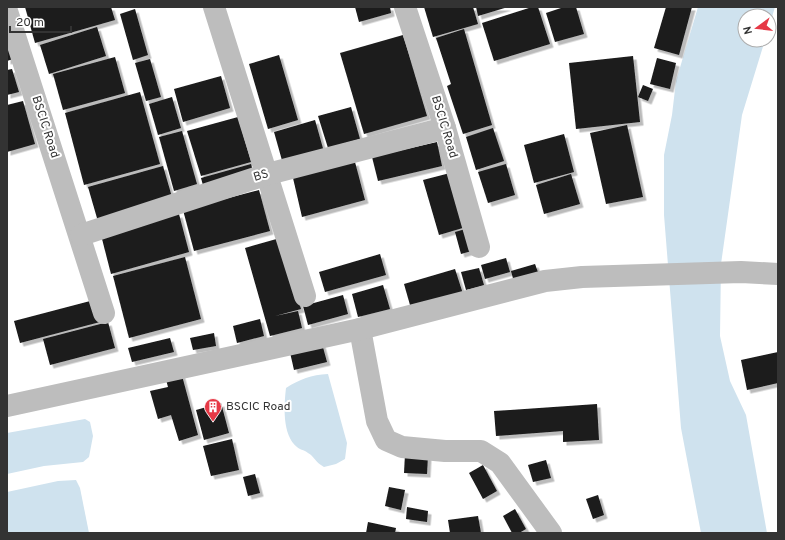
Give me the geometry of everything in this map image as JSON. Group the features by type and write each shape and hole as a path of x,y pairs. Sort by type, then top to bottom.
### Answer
{"street":[{"path":"214,7 268,174 305,296"},
{"name":"BSCIC Road","path":"405,7 445,128 479,247"},
{"name":"BSCIC Road","path":"7,11 81,236 104,313"},
{"name":"BS","path":"81,236 268,174 445,128"},
{"path":"7,406 360,329 545,281 615,276 741,272 778,274"},
{"path":"360,329 377,421 386,440 409,447 444,451 481,452 500,463 551,533"}],"water":[{"path":"698,7 775,7 737,8 737,48 763,48 742,115 721,264 720,336 730,381 746,415 767,533 701,533 681,428 664,215 664,155 672,115 676,81"},
{"path":"328,374 347,443 345,459 336,464 324,467 310,454 298,448 292,442 286,428 285,403 286,388 306,378"},
{"path":"85,419 90,422 93,436 89,457 83,462 44,466 7,474 7,433"},
{"path":"76,480 80,488 89,533 7,533 7,492 58,481"}],"building":[{"path":"25,7 111,7 115,20 35,43"},
{"path":"355,7 390,7 391,13 359,22"},
{"path":"424,7 473,7 478,24 433,37"},
{"path":"476,7 508,7 478,16"},
{"path":"532,7 538,7 550,44 494,61 482,23"},
{"path":"564,7 576,7 584,34 555,42 546,13"},
{"path":"666,7 692,7 679,55 654,48"},
{"path":"135,9 148,55 133,60 120,14"},
{"path":"97,27 106,56 49,74 40,45"},
{"path":"464,29 492,125 463,134 447,86 451,84 436,38"},
{"path":"403,35 427,116 364,134 340,53"},
{"path":"7,40 13,59 7,61"},
{"path":"279,55 298,120 268,129 249,64"},
{"path":"633,56 640,122 576,129 569,63"},
{"path":"115,57 125,93 63,110 53,74"},
{"path":"657,58 676,63 670,89 650,84"},
{"path":"150,59 161,97 146,101 135,63"},
{"path":"12,69 19,92 7,95 7,70"},
{"path":"221,76 230,108 183,122 174,89"},
{"path":"643,85 653,89 648,101 638,97"},
{"path":"140,92 160,164 84,185 65,113"},
{"path":"172,97 181,128 158,135 149,104"},
{"path":"23,101 35,144 7,152 7,105"},
{"path":"351,107 360,139 328,148 318,116"},
{"path":"238,117 251,162 201,176 187,131"},
{"path":"315,120 324,152 283,164 274,132"},
{"path":"627,125 643,197 606,204 590,133"},
{"path":"493,128 504,161 476,170 466,137"},
{"path":"182,131 197,184 174,191 159,137"},
{"path":"564,134 574,172 534,183 524,145"},
{"path":"437,142 442,166 378,181 372,157"},
{"path":"355,162 365,200 302,217 293,178"},
{"path":"251,164 254,175 204,189 201,178"},
{"path":"506,164 515,195 488,203 478,172"},
{"path":"163,166 174,204 99,225 88,187"},
{"path":"450,173 466,227 439,235 423,180"},
{"path":"571,174 580,204 544,214 536,185"},
{"path":"259,190 270,231 194,251 183,210"},
{"path":"179,214 189,252 111,274 101,235"},
{"path":"469,228 475,250 461,254 455,232"},
{"path":"280,238 301,309 275,316 298,311 302,328 270,336 245,248"},
{"path":"380,254 386,275 325,292 319,272"},
{"path":"185,257 201,319 129,338 113,276"},
{"path":"506,258 510,272 485,279 481,265"},
{"path":"535,264 539,275 514,282 511,271"},
{"path":"479,268 484,285 466,290 461,272"},
{"path":"455,269 464,297 412,312 404,284"},
{"path":"383,285 390,309 358,317 352,294"},
{"path":"343,295 348,314 308,325 303,306"},
{"path":"94,300 100,322 20,343 14,321"},
{"path":"260,319 264,336 237,343 233,326"},
{"path":"108,322 115,348 50,365 43,339"},
{"path":"214,333 216,346 193,350 190,338"},
{"path":"170,338 174,352 132,362 128,348"},
{"path":"321,340 327,362 294,370 289,348"},
{"path":"778,352 778,383 747,390 741,360"},
{"path":"181,372 198,435 179,441 171,415 158,419 150,391 168,387 165,376"},
{"name":"BSCIC Road","path":"221,403 229,433 204,440 196,410"},
{"path":"597,404 599,440 563,442 563,431 496,436 494,411"},
{"path":"232,439 239,470 211,476 203,446"},
{"path":"405,454 428,455 427,474 404,473"},
{"path":"546,460 551,478 533,482 528,465"},
{"path":"483,465 497,491 483,499 469,473"},
{"path":"255,474 260,493 248,496 243,477"},
{"path":"389,487 405,490 401,510 385,506"},
{"path":"598,495 604,515 593,519 586,499"},
{"path":"407,507 428,511 427,522 406,519"},
{"path":"515,509 526,529 519,533 512,533 503,516"},
{"path":"478,516 481,533 450,533 448,520"},
{"path":"368,522 396,528 395,533 366,533"}],"place":[{"name":"BSCIC Road","path":"213,422"}]}
